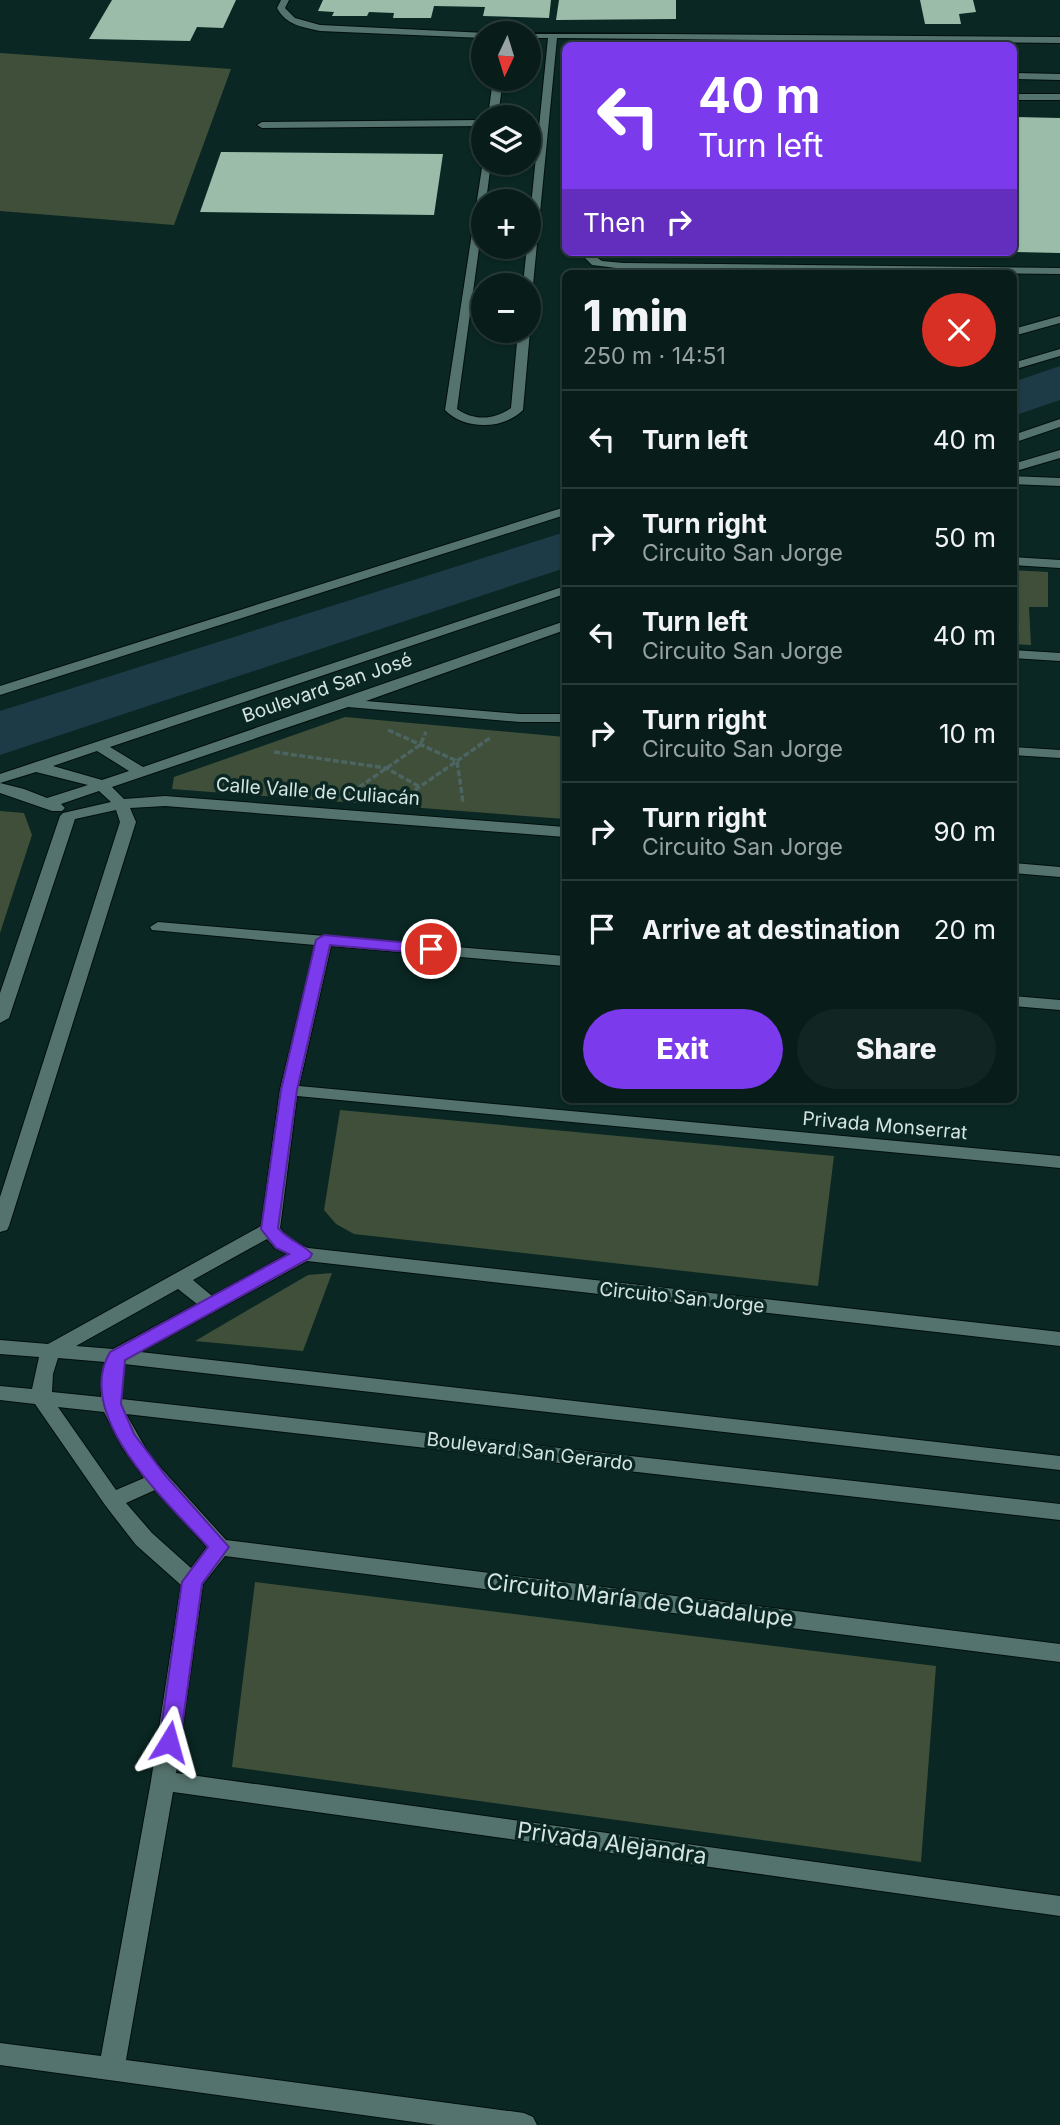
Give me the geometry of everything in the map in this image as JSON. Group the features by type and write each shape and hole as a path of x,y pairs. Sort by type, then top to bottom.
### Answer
{"street":[{"path":"285,0 281,8 284,16 320,28 471,34"},
{"path":"541,35 1060,40"},
{"path":"529,273 540,123 553,35"},
{"path":"1017,76 1060,77"},
{"path":"1017,97 1060,97"},
{"path":"262,125 471,123"},
{"path":"484,175 451,410 458,416 474,421 508,417 517,410 523,343"},
{"path":"586,256 595,263 624,266 973,270"},
{"path":"1017,271 1060,271"},
{"path":"1017,332 1060,319"},
{"path":"1017,326 1036,326"},
{"path":"1017,366 1060,352"},
{"path":"1017,438 1060,423"},
{"path":"1017,467 1060,454"},
{"path":"1017,480 1060,482"},
{"path":"0,691 562,512"},
{"path":"1017,561 1060,564"},
{"path":"0,779 562,591"},
{"name":"Boulevard San José","path":"49,803 346,703 562,626"},
{"path":"1017,654 1060,657"},
{"path":"346,703 520,718 562,718"},
{"path":"100,747 141,772"},
{"path":"1017,751 1060,754"},
{"path":"0,1226 128,822 123,804 102,785 73,774 35,767"},
{"path":"0,788 49,803 68,816 0,1018"},
{"name":"Calle Valle de Culiacán","path":"68,816 123,804 165,801 562,832"},
{"path":"1017,868 1060,872"},
{"path":"158,927 562,961"},
{"path":"192,1582 144,1539 112,1500 41,1396 43,1374 51,1351 270,1229 289,1090 324,940"},
{"path":"1017,1001 1060,1005"},
{"name":"Privada Monserrat","path":"289,1090 1060,1162"},
{"name":"Circuito San Jorge","path":"270,1229 282,1244 303,1254 1060,1339"},
{"path":"116,1356 303,1254"},
{"path":"178,1279 211,1305"},
{"path":"0,1347 116,1356 1060,1462"},
{"path":"112,2068 163,1781 192,1582 220,1547 159,1480 126,1436 112,1404 116,1356"},
{"name":"Boulevard San Gerardo","path":"0,1393 1060,1511"},
{"path":"112,1500 159,1480"},
{"name":"Circuito María de Guadalupe","path":"220,1547 1060,1653"},
{"name":"Privada Alejandra","path":"163,1781 1060,1906"},
{"path":"0,2054 524,2125"}],"path":[{"path":"389,708 379,727 457,761"},
{"path":"323,812 420,745 438,711"},
{"path":"374,816 520,718"},
{"path":"222,745 386,768 420,787"},
{"path":"457,761 467,824"}],"green space":[{"path":"0,53 231,69 174,225 0,211"},
{"path":"1017,570 1048,572 1048,607 1029,607 1031,645 1017,644"},
{"path":"345,717 562,737 562,819 172,789 174,777"},
{"path":"0,811 24,813 32,835 0,933"},
{"path":"340,1110 834,1156 818,1286 354,1234 336,1224 324,1210"},
{"path":"332,1273 303,1351 195,1341 308,1275"},
{"path":"255,1582 936,1666 921,1862 232,1767"}],"water":[{"path":"1060,366 1060,400 1017,415 1017,381"},
{"path":"562,533 562,569 0,755 0,711"}],"building":[{"path":"112,0 236,0 223,28 197,27 190,41 89,39"},
{"path":"323,0 551,0 549,18 483,16 485,7 434,6 431,18 393,18 394,13 369,12 367,16 332,16 334,12 318,11"},
{"path":"559,0 676,0 676,19 556,20"},
{"path":"920,0 973,0 976,12 959,14 961,24 925,24"},
{"path":"1017,117 1060,118 1060,253 1017,252"},
{"path":"221,152 443,154 434,215 200,212"}],"route":[{"path":"169,1742 192,1582 220,1547 159,1480 126,1436 112,1404 116,1356 303,1254 282,1244 270,1229 289,1090 324,940 431,949"}]}
